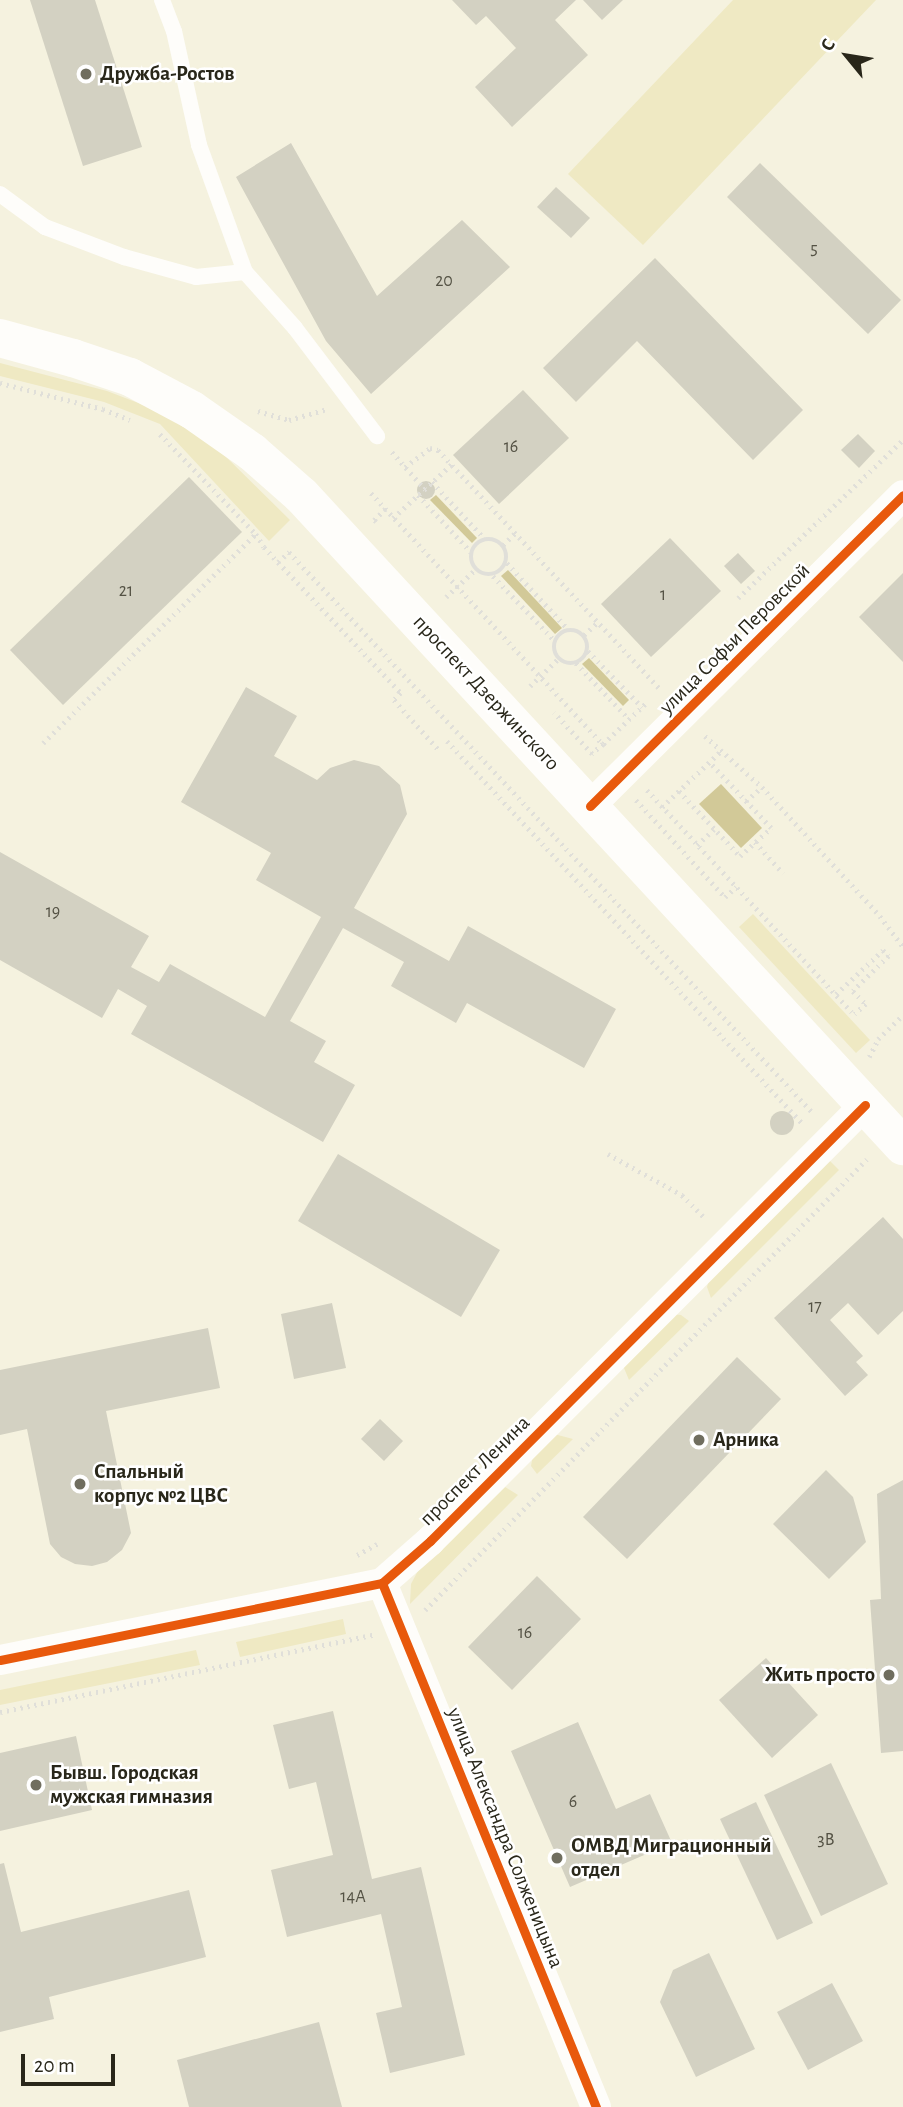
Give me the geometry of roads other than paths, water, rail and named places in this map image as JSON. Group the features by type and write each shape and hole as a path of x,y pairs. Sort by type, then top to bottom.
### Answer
{"main road":[{"name":"проспект Дзержинского","path":"0,338 131,377 192,410 251,452 301,495 864,1105 887,1150"}],"street":[{"name":"улица Софьи Перовской","path":"590,806 903,495"},
{"name":"проспект Ленина","path":"382,1583 439,1532 864,1105"},
{"path":"0,1660 382,1583"},
{"name":"улица Александра Солженицына","path":"382,1583 596,2107"}],"lane":[{"path":"162,0 174,31 199,145 245,272 295,328 377,436"},
{"path":"0,194 45,227 124,257 196,277 245,272"}],"place":[{"name":"Дружба-Ростов","path":"86,74"},
{"name":"Арника","path":"699,1440"},
{"name":"Спальный корпус №2 ЦВС","path":"80,1484"},
{"name":"Жить просто","path":"889,1675"},
{"name":"Бывш. Городская мужская гимназия","path":"36,1785"},
{"name":"ОМВД Миграционный отдел","path":"557,1858"}]}
